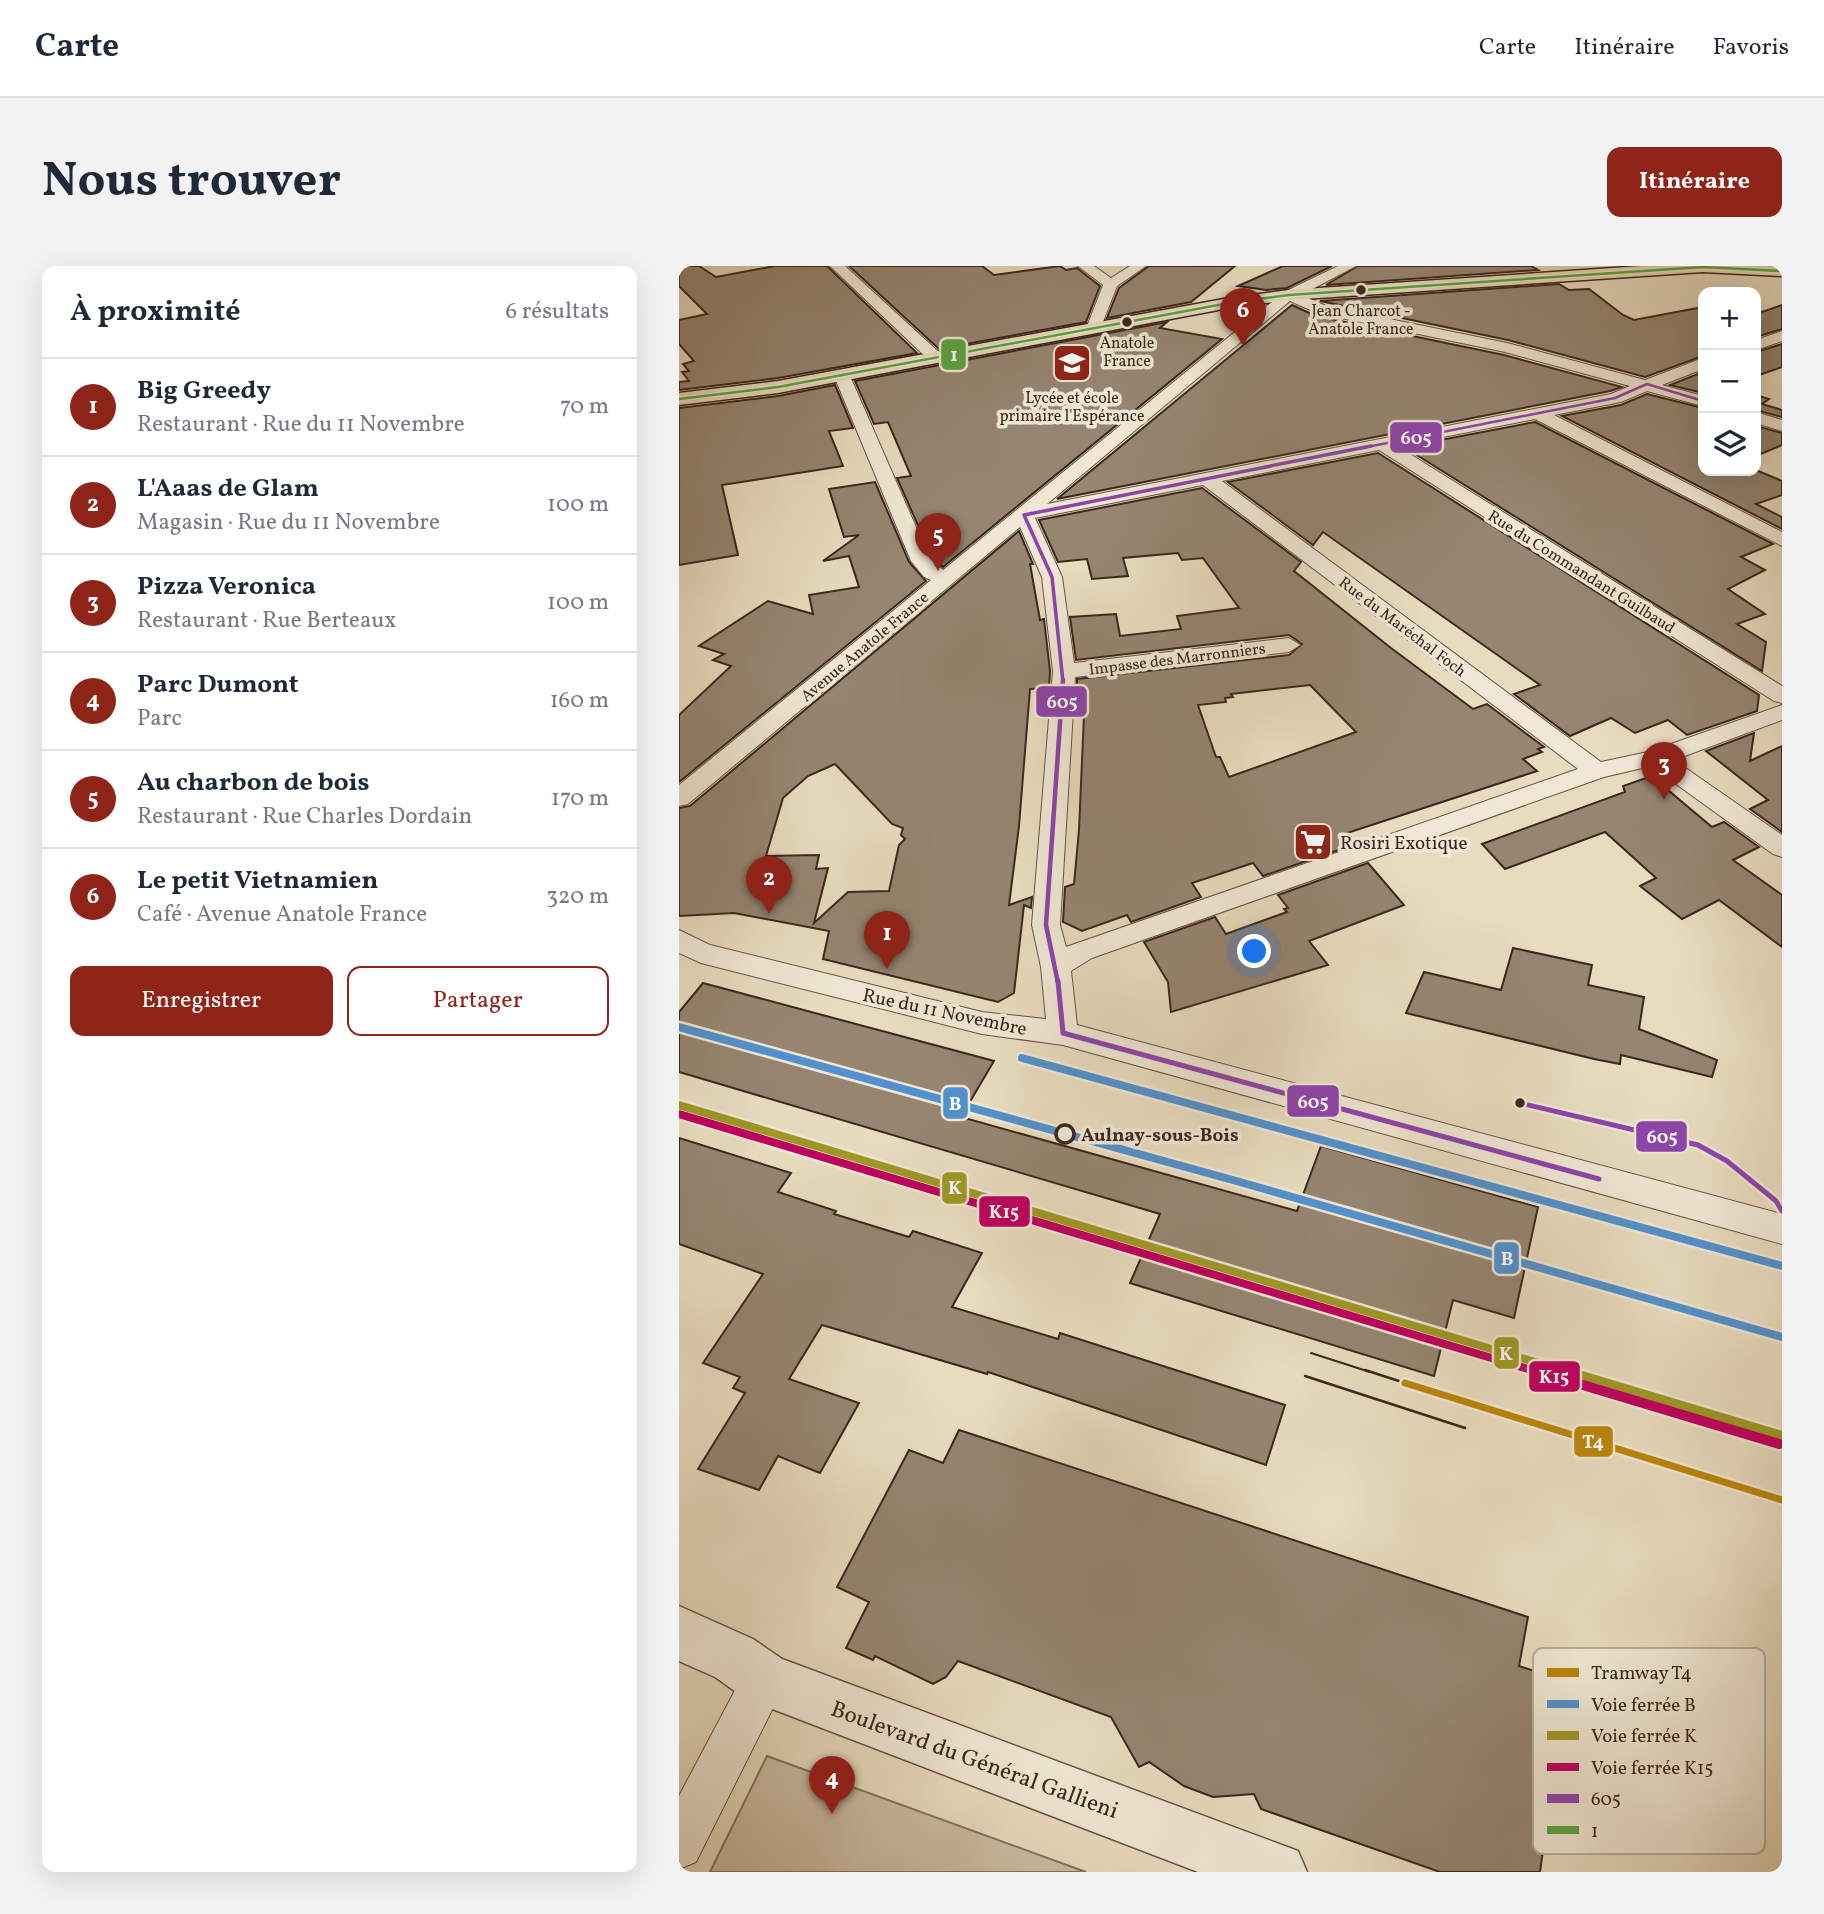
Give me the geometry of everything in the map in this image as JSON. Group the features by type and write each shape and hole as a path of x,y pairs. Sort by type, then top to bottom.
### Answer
{"main road":[{"path":"679,399 842,376 1289,295 1657,270 1761,268 1782,271"}],"street":[{"path":"837,266 936,358"},
{"path":"1086,266 1111,284"},
{"path":"1094,329 1111,284 1139,266"},
{"name":"Avenue Anatole France","path":"679,798 1289,295 1349,266"},
{"path":"1289,295 1322,310 1507,348 1698,399"},
{"path":"1761,343 1782,336"},
{"path":"1063,1033 1056,967 1046,925 1064,671 1052,577 1024,514 1209,480 1615,398 1698,365"},
{"path":"842,376 921,561 931,573 946,578"},
{"path":"1537,413 1782,540"},
{"path":"1761,419 1782,426"},
{"name":"Rue du Commandant Guilbaud","path":"1383,445 1782,696"},
{"name":"Rue du Maréchal Foch","path":"1209,480 1597,771"},
{"name":"Impasse des Marronniers","path":"1064,671 1289,645"},
{"path":"1056,967 1082,951 1597,771 1655,758 1782,712"},
{"path":"1655,758 1782,848"},
{"name":"Rue du 11 Novembre","path":"679,940 701,953 982,1024 1063,1033 1782,1229"},
{"name":"Boulevard du Général Gallieni","path":"679,1633 734,1658 765,1681 1277,1872"},
{"path":"679,1845 765,1681"}],"shaded area":[{"path":"767,1756 1086,1872 710,1872"}],"building":[{"path":"679,266 699,266 716,277 775,266 827,266 917,353 778,378 679,390 679,382 689,381 682,372 689,371 683,364 694,361 679,344 679,320 707,314 679,286"},
{"path":"849,266 982,266 994,275 1060,266 1066,270 1077,268 1100,286 1086,322 939,349"},
{"path":"1149,266 1235,266 1191,302 1107,318 1119,288"},
{"path":"1283,266 1332,266 1287,288 1266,290 1238,286"},
{"path":"1358,266 1531,266 1538,270 1326,285"},
{"path":"1559,284 1569,290 1589,289 1623,315 1634,320 1698,308 1698,358 1645,377 1508,340 1320,301"},
{"path":"1292,305 1316,316 1504,355 1622,387 1057,499"},
{"path":"1782,305 1782,329 1761,335 1761,312"},
{"path":"1167,322 1160,328 1222,339 943,567 932,557 897,478 911,476 888,422 874,424 855,381"},
{"path":"1782,344 1782,367 1761,374 1761,350"},
{"path":"1698,374 1698,392 1670,385"},
{"path":"835,385 853,428 829,431 843,466 722,485 738,555 679,565 679,408 778,396"},
{"path":"1647,394 1698,407 1698,476 1761,476 1761,472 1782,481 1782,495 1756,504 1782,517 1782,529 1562,416 1621,405"},
{"path":"1761,397 1769,399 1762,404 1782,410 1782,417 1761,411"},
{"path":"1535,422 1773,544 1741,557 1765,570 1728,589 1765,614 1737,624 1766,642 1762,671 1404,447"},
{"path":"1761,427 1782,433 1782,445 1761,454"},
{"path":"1378,453 1759,695 1757,711 1687,735 1668,720 1635,733 1611,718 1570,736 1514,694 1540,685 1323,532 1313,545 1228,482"},
{"path":"875,482 909,562 926,581 679,782 679,715 731,666 713,660 724,654 699,646 768,601 813,614 809,595 859,587 849,556 823,561 859,535 844,537 829,489"},
{"path":"1202,488 1301,562 1294,571 1391,648 1473,709 1487,704 1544,747 1538,749 1542,752 1523,759 1537,771 1344,834 1353,845 1263,876 1253,863 1192,883 1201,897 1131,922 1127,915 1082,931 1063,922 1065,887 1074,884 1079,830 1084,715 1082,686 1077,686 1077,679 1289,655 1302,644 1289,635 1076,660 1070,617 1116,614 1120,636 1181,629 1177,616 1239,608 1203,558 1182,560 1178,553 1123,558 1128,576 1092,579 1087,559 1058,562 1039,520","holes":["1310,685 1356,732 1229,777 1220,757 1216,757 1198,705 1226,702 1225,698 1233,697 1231,694"]},
{"path":"1019,531 1033,564 1030,564 1040,620 1044,619 1050,671 1049,688 1030,689 1019,826 1009,905 1032,897 1031,908 1024,905 1014,993 998,1002 823,959 829,931 734,913 679,916 679,808 690,806","holes":["835,764 892,824 903,828 901,835 905,839 899,845 889,891 848,892 814,923 828,868 816,869 819,855 766,856 783,798 808,776"]},
{"path":"1754,733 1750,761 1782,746 1782,832 1750,809 1768,800 1706,751"},
{"path":"1646,778 1656,780 1712,827 1724,822 1759,847 1733,860 1782,895 1782,947 1719,900 1682,919 1640,886 1656,878 1605,832 1505,869 1482,844 1625,792 1623,786"},
{"path":"1368,863 1404,905 1309,941 1328,965 1171,1012 1168,982 1144,942 1215,917 1226,934 1287,912 1284,909 1288,908 1278,895"},
{"path":"1513,948 1592,965 1588,985 1644,997 1639,1029 1717,1060 1712,1077 1621,1055 1620,1064 1594,1059 1406,1013 1424,972 1501,990"},
{"path":"703,983 994,1061 961,1117 1297,1211 1321,1146 1538,1207 1514,1318 1453,1300 1434,1376 1130,1283 1160,1214 679,1072 679,1012"},
{"path":"679,1138 791,1173 778,1192 836,1211 834,1214 909,1237 913,1231 982,1253 952,1307 1058,1339 1060,1333 1285,1405 1266,1465 988,1372 987,1374 822,1325 789,1379 859,1403 820,1473 778,1456 759,1490 698,1469 745,1393 733,1388 740,1377 703,1363 763,1274 679,1244"},
{"path":"959,1430 1528,1617 1519,1666 1533,1671 1533,1854 1543,1854 1540,1872 1440,1872 1261,1809 1254,1794 1213,1797 1184,1786 1149,1762 1139,1767 1111,1717 958,1661 946,1677 933,1684 875,1656 873,1660 846,1648 869,1602 837,1587 909,1450 943,1463"}],"tram line":[{"path":"1311,1353 1370,1372"},
{"path":"1365,1370 1405,1383"},
{"path":"1305,1376 1465,1428"},
{"name":"T4","path":"1405,1383 1782,1500"}],"rail line":[{"name":"B","path":"679,1027 1240,1182 1782,1337"},
{"name":"B","path":"1022,1058 1782,1266"},
{"name":"K","path":"679,1105 1782,1436"},
{"name":"K15","path":"679,1114 1779,1444"}],"transit line":[{"name":"1","path":"679,399 778,387 1229,303 1289,295 1703,267 1782,271"},
{"name":"605","path":"1599,1179 1063,1033 1056,967 1046,925 1064,671 1052,577 1024,515 1615,398 1647,384 1698,399"},
{"name":"605","path":"1520,1103 1698,1145 1727,1161 1776,1201 1782,1211"}],"place":[{"name":"Jean Charcot - Anatole France","path":"1361,290"},
{"name":"Anatole France","path":"1127,322"},
{"name":"Le petit Vietnamien","path":"1243,346"},
{"name":"Lycée et école primaire l'Espérance","path":"1072,363"},
{"name":"Au charbon de bois","path":"938,571"},
{"name":"Pizza Veronica","path":"1664,800"},
{"name":"Rosiri Exotique","path":"1313,842"},
{"name":"L'Aaas de Glam","path":"769,914"},
{"name":"Big Greedy","path":"887,969"},
{"name":"Aulnay-sous-Bois","path":"1065,1134"},
{"name":"Parc Dumont","path":"832,1814"}]}
